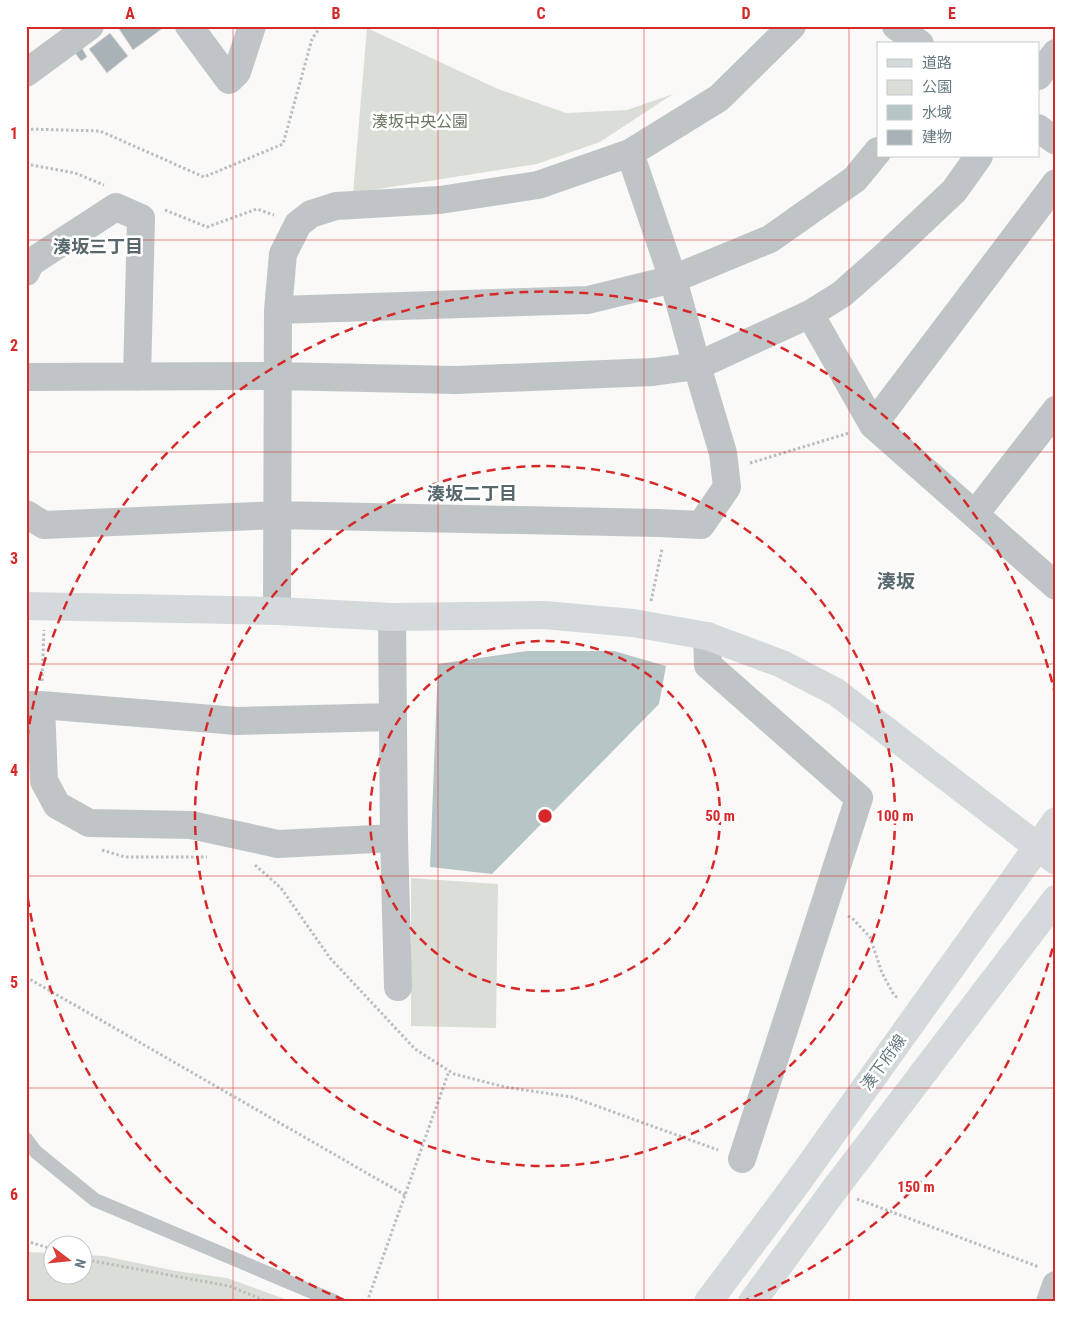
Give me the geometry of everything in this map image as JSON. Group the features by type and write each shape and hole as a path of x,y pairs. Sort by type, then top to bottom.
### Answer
{"main road":[{"path":"35,606 277,610 392,617 544,615 634,623 707,636 782,664 836,692 1047,854"},
{"name":"湊下府線","path":"708,1302 797,1183 916,1016 1047,854 1056,821"},
{"path":"752,1302 834,1190 1056,899"}],"street":[{"path":"26,73 90,26"},
{"path":"189,26 229,80 237,72 252,26"},
{"path":"277,610 278,310 283,254 298,224 311,214 336,206 440,200 538,185 630,154 719,98 792,26"},
{"path":"896,26 917,42"},
{"path":"1040,74 1056,54"},
{"path":"1040,129 1056,141"},
{"path":"278,310 588,300 673,279 770,239 855,179 877,152"},
{"path":"26,514 44,525 277,515 701,526 727,487 723,453 673,279 630,154"},
{"path":"26,377 278,376 456,380 653,372 697,366 810,314 842,294 954,191 978,158"},
{"path":"873,425 1056,183"},
{"path":"26,272 30,264 116,207 141,218 137,377"},
{"path":"810,314 873,425 1056,586"},
{"path":"975,514 1056,410"},
{"path":"392,617 394,838 398,987"},
{"path":"707,636 708,665 859,798 742,1158"},
{"path":"393,717 238,721 34,705 44,781 57,805 89,823 191,825 278,844 394,838"},
{"path":"1050,1302 1051,1278"}],"lane":[{"path":"26,1139 36,1152 95,1200 336,1302"}],"path":[{"path":"26,129 100,131 204,177 283,144 312,38 320,26"},
{"path":"26,164 75,173 110,187"},
{"path":"163,209 207,227 257,209 298,224"},
{"path":"726,471 873,425"},
{"path":"646,625 667,524"},
{"path":"34,705 35,606"},
{"path":"824,905 853,919 870,937 882,973 894,995 916,1016"},
{"path":"26,977 405,1195"},
{"path":"367,1302 449,1071"},
{"path":"834,1190 1051,1278"},
{"path":"26,1241 42,1246"},
{"path":"92,1260 229,1286 269,1302"}],"green space":[{"name":"湊坂中央公園","path":"367,28 498,89 566,113 627,110 673,94 600,142 537,164 353,193"},
{"path":"411,878 498,884 496,1028 411,1026"},
{"path":"26,1252 42,1253 42,1286 92,1286 92,1255 104,1256 176,1271 227,1278 293,1302 26,1302"}],"water":[{"path":"527,651 614,651 666,666 659,704 492,874 430,867 438,664"}],"building":[{"path":"122,26 162,26 163,28 133,50 119,29"},
{"path":"110,33 128,56 107,73 89,49"},
{"path":"82,48 87,57 81,61 75,53"}],"district":[{"name":"湊坂三丁目","path":"98,247"},
{"name":"湊坂二丁目","path":"472,494"},
{"name":"湊坂","path":"896,581"}]}
